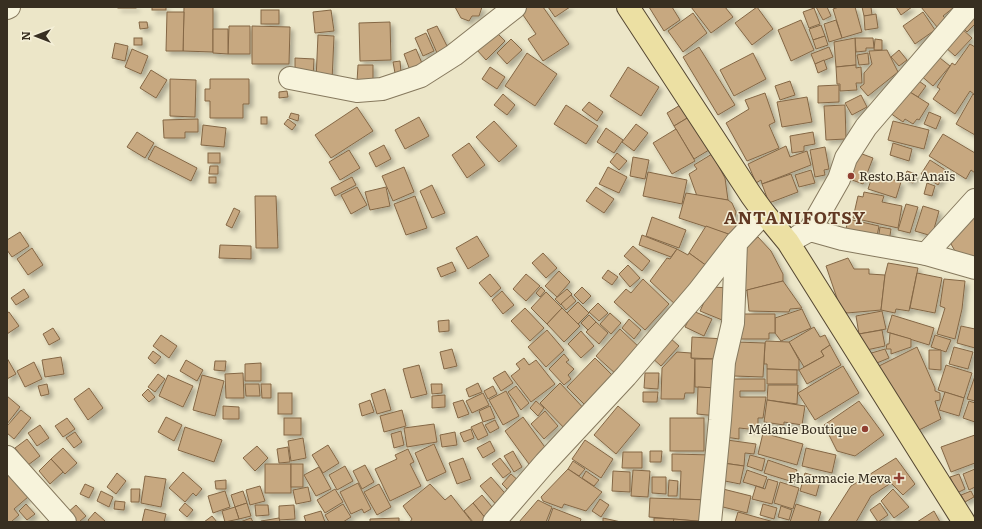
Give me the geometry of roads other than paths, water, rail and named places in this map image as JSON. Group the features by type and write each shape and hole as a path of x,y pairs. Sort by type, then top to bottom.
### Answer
{"main road":[{"path":"628,7 764,213 788,242 964,522"}],"street":[{"path":"290,78 357,91 382,89 421,76 454,55 515,7"},
{"path":"788,242 810,230 839,179 846,158 866,126 969,7"},
{"path":"926,254 975,200"},
{"path":"494,522 545,463 626,376 698,292 736,242 764,213"},
{"path":"810,230 842,239 926,254 975,268"},
{"path":"710,522 724,362 733,323 736,242"},
{"path":"7,457 65,522"}],"place":[{"name":"Resto Bar Anaïs","path":"851,176"},
{"name":"Mélanie Boutique","path":"865,429"},
{"name":"Pharmacie Meva","path":"899,478"}],"district":[{"name":"ANTANIFOTSY","path":"795,218"}]}
